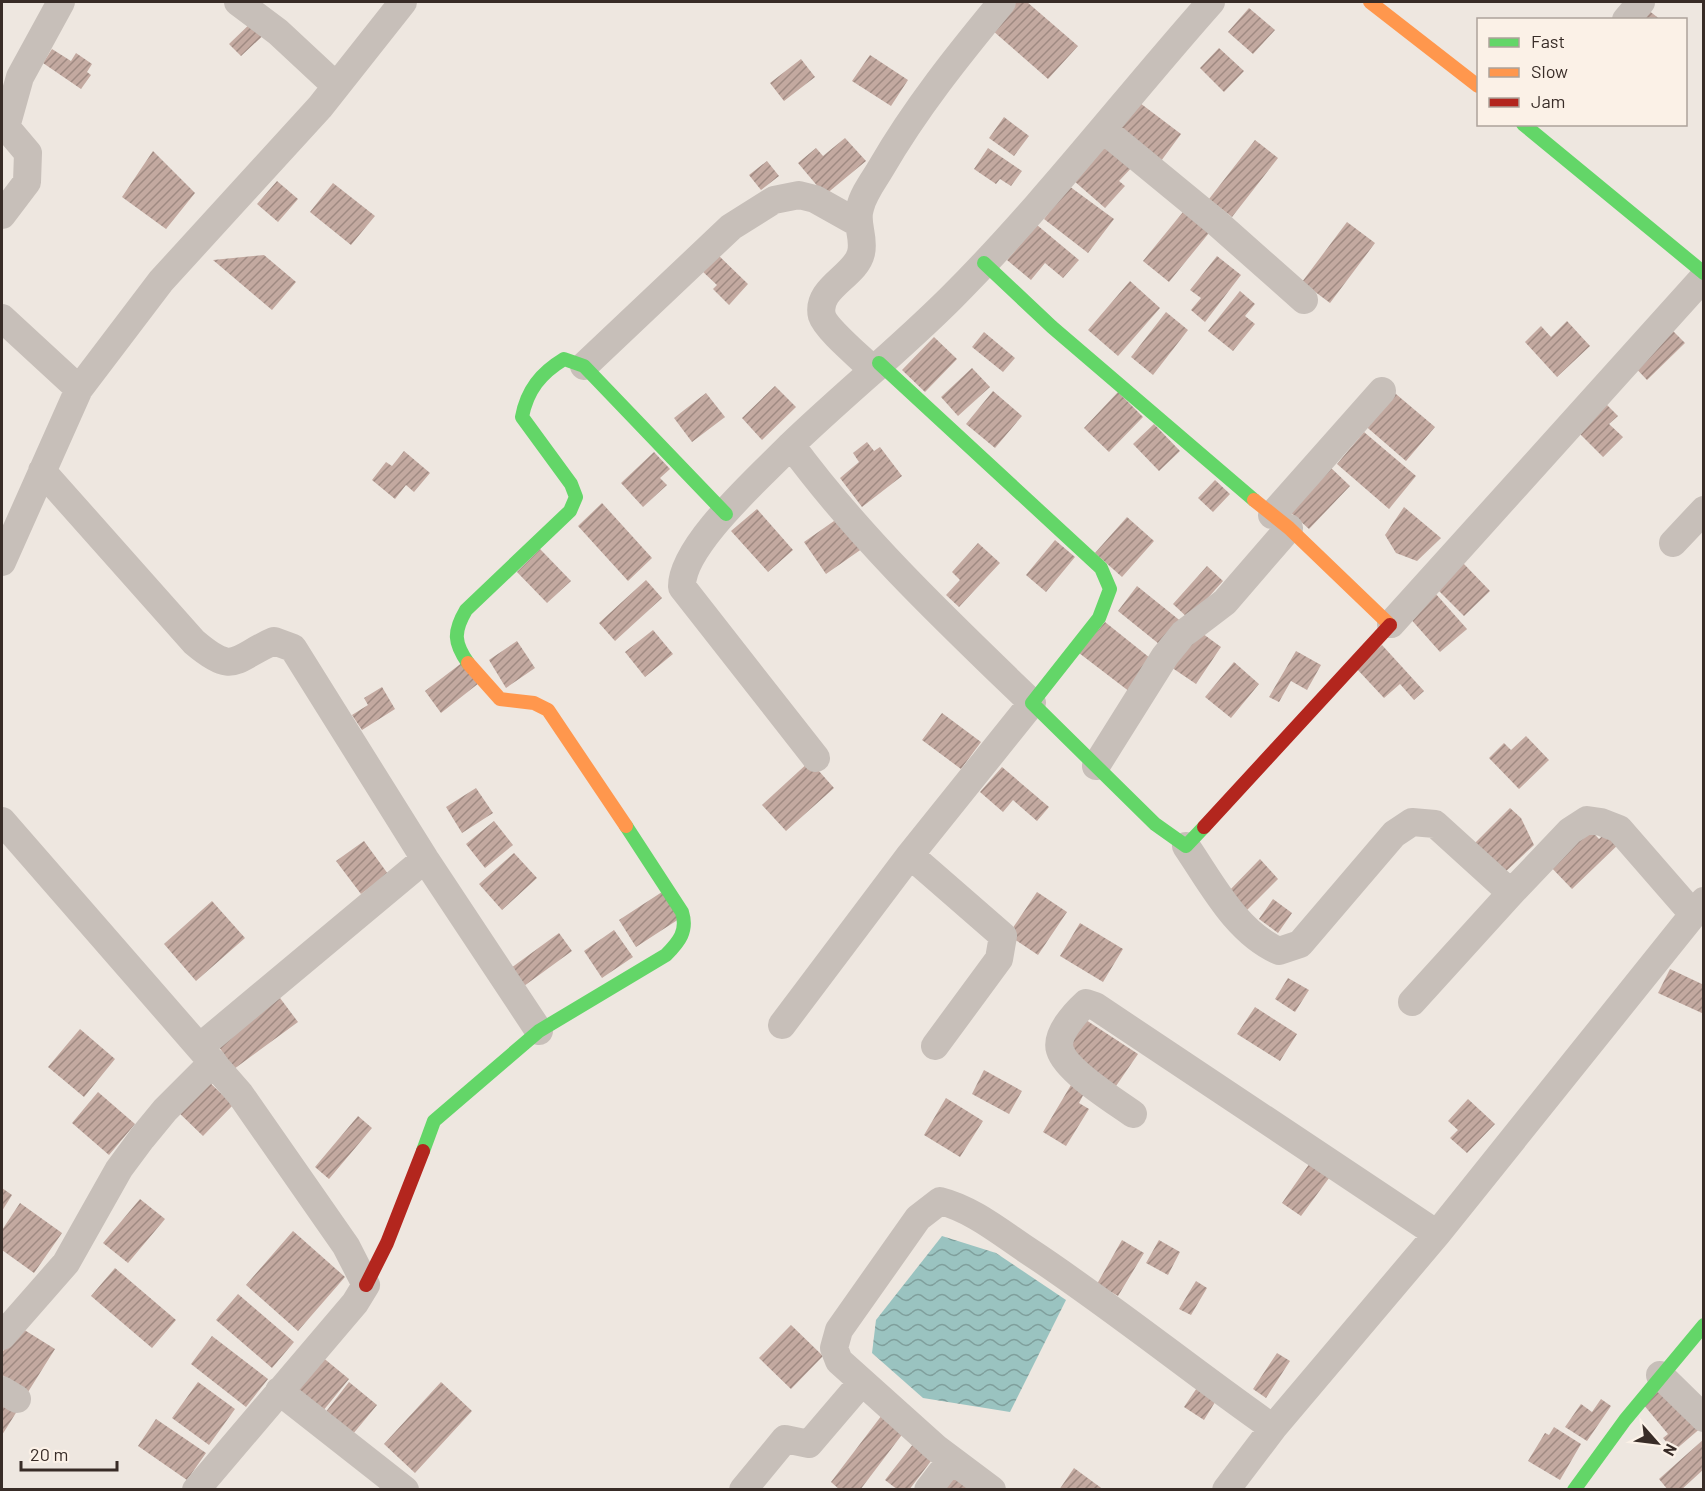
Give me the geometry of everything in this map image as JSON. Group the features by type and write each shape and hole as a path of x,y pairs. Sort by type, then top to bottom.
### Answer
{"street":[{"path":"2,215 27,182 28,153 6,127 20,77 62,2"},
{"path":"238,2 278,32 336,86"},
{"path":"2,562 79,389 160,281 336,86 403,2"},
{"path":"782,1025 910,855 1099,618 1110,589 1107,579 1082,549 822,318 821,304 829,291 861,254 862,241 856,222 860,205 897,140 1002,2"},
{"path":"816,758 682,588 686,563 707,533 791,445 950,299 984,263 1104,130 1211,2"},
{"path":"1370,2 1477,84"},
{"path":"1628,18 1641,2"},
{"path":"1186,846 1391,624 1704,275 1531,127"},
{"path":"1104,130 1216,222 1304,300"},
{"path":"584,366 731,227 774,200 800,195 815,199 856,222"},
{"path":"984,263 1052,327 1280,521 1391,624"},
{"path":"2,318 79,389"},
{"path":"196,1490 355,1303 387,1243 434,1121 539,1031 666,955 677,944 686,925 685,916 672,895 548,710 526,699 513,703 497,698 462,656 455,640 459,623 466,609 570,511 576,497 571,484 522,417 525,401 533,385 550,367 564,359 584,366 726,514"},
{"path":"1096,766 1165,656 1183,634 1225,602 1280,521 1382,391"},
{"path":"791,445 815,478 939,614 1155,824 1186,846 1240,923 1262,944 1279,951 1300,944 1394,834 1412,822 1435,824 1510,893"},
{"path":"42,471 194,642 212,657 232,663 274,641 293,648 425,860 539,1031"},
{"path":"1673,543 1704,510"},
{"path":"2,820 240,1094 282,1151 346,1246 366,1285"},
{"path":"1226,1490 1273,1428 1437,1234 1698,907 1619,829 1601,822 1587,820 1570,831 1510,893 1412,1002"},
{"path":"910,855 1003,936 999,959 935,1046"},
{"path":"2,1336 25,1313 66,1263 119,1169 207,1054 425,860"},
{"path":"1133,1114 1084,1077 1064,1059 1059,1048 1063,1032 1086,1004 1095,1006 1437,1234"},
{"path":"992,1490 951,1460 862,1382 839,1361 834,1348 840,1330 918,1218 940,1201 970,1213 1088,1291 1191,1371 1273,1428"},
{"path":"1574,1490 1660,1375 1704,1324"},
{"path":"1660,1375 1704,1418"},
{"path":"743,1490 785,1439 809,1444 862,1382"},
{"path":"279,1391 405,1490"},
{"path":"928,1490 951,1460"}],"water":[{"path":"942,1236 996,1253 1066,1300 1010,1412 923,1398 872,1353 876,1320"}],"building":[{"path":"1016,2 1027,2 1078,46 1048,79 992,30"},
{"path":"1249,8 1275,30 1253,54 1228,32"},
{"path":"1648,10 1658,18 1642,18"},
{"path":"256,18 268,31 241,56 229,44"},
{"path":"1219,48 1244,71 1224,92 1200,68"},
{"path":"52,49 71,61 76,53 92,64 87,72 91,75 81,89 43,63"},
{"path":"870,55 908,80 891,106 852,81"},
{"path":"801,59 815,77 784,101 770,83"},
{"path":"1136,100 1181,134 1161,161 1115,127"},
{"path":"1004,117 1029,136 1014,156 989,138"},
{"path":"845,138 866,161 825,195 798,163 816,148 823,156"},
{"path":"1255,140 1278,158 1232,217 1209,199"},
{"path":"1106,141 1134,165 1119,181 1125,186 1105,208 1073,180"},
{"path":"988,148 1022,171 1011,186 1000,179 996,184 974,169"},
{"path":"153,151 195,193 166,229 122,197"},
{"path":"767,161 779,176 761,190 749,175"},
{"path":"277,181 298,199 278,222 257,204"},
{"path":"333,183 375,216 351,245 310,212"},
{"path":"1069,186 1114,219 1088,253 1044,219"},
{"path":"1183,212 1209,233 1169,282 1143,261"},
{"path":"1347,222 1375,243 1330,303 1302,282"},
{"path":"1037,225 1079,260 1063,278 1045,263 1031,280 1007,260"},
{"path":"717,254 748,284 729,305 713,289 717,285 701,270"},
{"path":"264,255 296,282 272,310 213,260"},
{"path":"1217,256 1241,275 1205,322 1191,310 1201,298 1190,290"},
{"path":"1130,281 1160,308 1118,356 1088,330"},
{"path":"1240,291 1255,304 1245,316 1255,324 1233,351 1208,331"},
{"path":"1166,312 1188,330 1153,375 1131,357"},
{"path":"1567,321 1590,346 1557,377 1525,342 1541,326 1551,337"},
{"path":"1667,325 1685,343 1647,380 1630,362"},
{"path":"984,332 1015,358 1003,372 972,347"},
{"path":"934,337 957,359 925,392 902,370"},
{"path":"972,368 990,387 958,416 941,397"},
{"path":"775,386 796,407 762,440 742,418"},
{"path":"1390,389 1435,427 1406,461 1362,423"},
{"path":"993,391 1022,416 995,448 966,424"},
{"path":"1118,392 1143,417 1109,452 1084,428"},
{"path":"706,393 725,417 692,442 674,418"},
{"path":"1600,398 1618,416 1609,424 1623,437 1603,457 1572,426"},
{"path":"1154,424 1180,451 1159,471 1133,444"},
{"path":"1364,432 1416,476 1389,509 1337,464"},
{"path":"867,442 874,451 880,447 902,476 862,507 840,478 859,462 853,453"},
{"path":"404,451 430,473 414,492 406,485 395,499 372,480 386,462 392,466"},
{"path":"654,452 670,469 660,478 667,485 643,507 621,483"},
{"path":"1329,466 1350,486 1309,529 1288,510"},
{"path":"1215,480 1230,494 1213,512 1198,498"},
{"path":"602,503 652,558 628,581 578,526"},
{"path":"1404,507 1441,538 1417,561 1396,553 1385,535"},
{"path":"757,509 793,550 768,572 731,531"},
{"path":"844,514 866,546 826,574 804,542"},
{"path":"1127,517 1154,541 1122,577 1095,553"},
{"path":"1055,540 1075,557 1046,592 1026,575"},
{"path":"978,543 1000,563 959,607 946,595 960,580 952,572"},
{"path":"540,549 571,581 547,603 517,572"},
{"path":"1463,563 1490,591 1464,616 1437,589"},
{"path":"1207,566 1223,581 1189,619 1173,604"},
{"path":"646,580 662,598 615,641 599,623"},
{"path":"1137,586 1183,623 1164,648 1118,611"},
{"path":"1435,593 1467,629 1440,652 1408,616"},
{"path":"1105,622 1155,662 1130,692 1079,653"},
{"path":"1195,628 1221,647 1196,684 1168,665"},
{"path":"653,630 673,654 645,677 625,652"},
{"path":"517,641 535,668 506,688 489,660"},
{"path":"1382,645 1424,691 1414,700 1400,684 1384,698 1356,668"},
{"path":"1296,651 1321,665 1307,690 1291,681 1279,702 1269,697"},
{"path":"463,662 479,683 441,713 425,691"},
{"path":"1234,662 1259,684 1231,718 1205,697"},
{"path":"382,687 395,709 362,730 352,715 368,705 364,698"},
{"path":"942,713 981,742 961,769 922,740"},
{"path":"1526,736 1549,760 1519,789 1489,758 1504,743 1511,750"},
{"path":"810,761 834,788 786,831 762,805"},
{"path":"1002,767 1049,807 1037,821 1013,800 1003,812 980,792"},
{"path":"476,788 493,813 462,833 446,807"},
{"path":"1510,808 1521,818 1534,845 1503,874 1474,844"},
{"path":"494,821 513,845 485,868 466,844"},
{"path":"1586,825 1599,839 1611,828 1623,840 1572,889 1547,863"},
{"path":"364,841 388,874 361,894 336,861"},
{"path":"514,853 537,878 502,910 479,884"},
{"path":"1260,859 1278,879 1245,912 1227,893"},
{"path":"662,892 679,919 636,947 619,920"},
{"path":"1037,892 1067,912 1038,955 1008,935"},
{"path":"1273,899 1292,913 1278,933 1259,919"},
{"path":"212,901 245,938 196,981 164,944"},
{"path":"1080,923 1123,949 1103,982 1060,956"},
{"path":"614,930 633,957 602,978 584,951"},
{"path":"559,933 572,951 524,986 511,968"},
{"path":"1670,969 1704,985 1704,1014 1658,993"},
{"path":"1288,978 1309,990 1295,1012 1275,999"},
{"path":"280,998 298,1022 234,1069 217,1044"},
{"path":"1255,1007 1297,1034 1280,1061 1237,1034"},
{"path":"1086,1020 1138,1054 1116,1086 1064,1052"},
{"path":"80,1029 115,1059 84,1097 48,1067"},
{"path":"984,1070 1022,1091 1009,1114 972,1094"},
{"path":"205,1078 233,1105 203,1136 175,1109"},
{"path":"1074,1080 1087,1088 1079,1103 1089,1109 1066,1146 1043,1132"},
{"path":"98,1092 135,1124 109,1155 72,1123"},
{"path":"946,1098 983,1121 960,1157 924,1135"},
{"path":"1468,1099 1495,1124 1467,1153 1450,1138 1458,1130 1448,1121"},
{"path":"358,1116 372,1128 329,1179 315,1167"},
{"path":"1312,1160 1332,1174 1301,1216 1282,1203"},
{"path":"2,1188 12,1195 2,1211"},
{"path":"140,1199 165,1219 128,1263 103,1243"},
{"path":"20,1203 62,1233 34,1273 2,1250 2,1230"},
{"path":"293,1231 345,1277 298,1331 246,1285"},
{"path":"1122,1240 1144,1253 1118,1296 1097,1284"},
{"path":"1159,1240 1180,1252 1168,1275 1146,1263"},
{"path":"115,1268 176,1320 152,1348 91,1296"},
{"path":"1196,1281 1207,1288 1191,1315 1179,1309"},
{"path":"238,1294 294,1342 272,1368 216,1320"},
{"path":"791,1325 823,1356 791,1389 759,1358"},
{"path":"18,1326 55,1349 28,1392 2,1375 2,1353"},
{"path":"212,1336 268,1379 246,1407 191,1364"},
{"path":"1277,1353 1290,1361 1266,1398 1253,1389"},
{"path":"321,1356 349,1379 318,1417 290,1394"},
{"path":"198,1382 235,1409 209,1445 172,1418"},
{"path":"349,1382 377,1405 348,1440 321,1418"},
{"path":"441,1382 472,1411 415,1473 384,1444"},
{"path":"1201,1382 1220,1394 1204,1420 1184,1407"},
{"path":"1667,1384 1703,1426 1674,1451 1663,1438 1668,1434 1643,1404"},
{"path":"2,1396 19,1408 2,1435"},
{"path":"1601,1399 1611,1406 1587,1441 1565,1427 1581,1404 1592,1412"},
{"path":"882,1415 904,1432 860,1490 840,1490 831,1482"},
{"path":"156,1419 206,1453 187,1480 138,1446"},
{"path":"1554,1427 1581,1444 1560,1480 1528,1461 1545,1433 1549,1435"},
{"path":"1704,1439 1704,1469 1681,1490 1668,1490 1659,1479"},
{"path":"914,1443 934,1457 909,1490 898,1490 885,1480"},
{"path":"1074,1468 1104,1490 1059,1490"},
{"path":"949,1470 975,1490 934,1490"}],"traffic: fast":[{"path":"1525,126 1704,273"},
{"path":"984,263 1052,327 1254,500"},
{"path":"468,663 460,649 457,637 457,631 466,610 570,511 576,497 571,484 522,417 527,399 536,383 548,370 564,359 584,366 726,514"},
{"path":"879,363 1101,568 1110,589 1099,618 1032,703 1155,824 1186,846 1204,827"},
{"path":"423,1151 434,1121 539,1031 666,955 678,941 684,925 682,912 626,826"},
{"path":"1574,1490 1625,1420 1704,1325"}],"traffic: slow":[{"path":"1370,2 1477,85"},
{"path":"1254,500 1289,528 1390,625"},
{"path":"468,663 500,699 534,703 548,710 626,826"}],"traffic: jam":[{"path":"1204,827 1390,625"},
{"path":"366,1285 387,1243 423,1151"}]}
